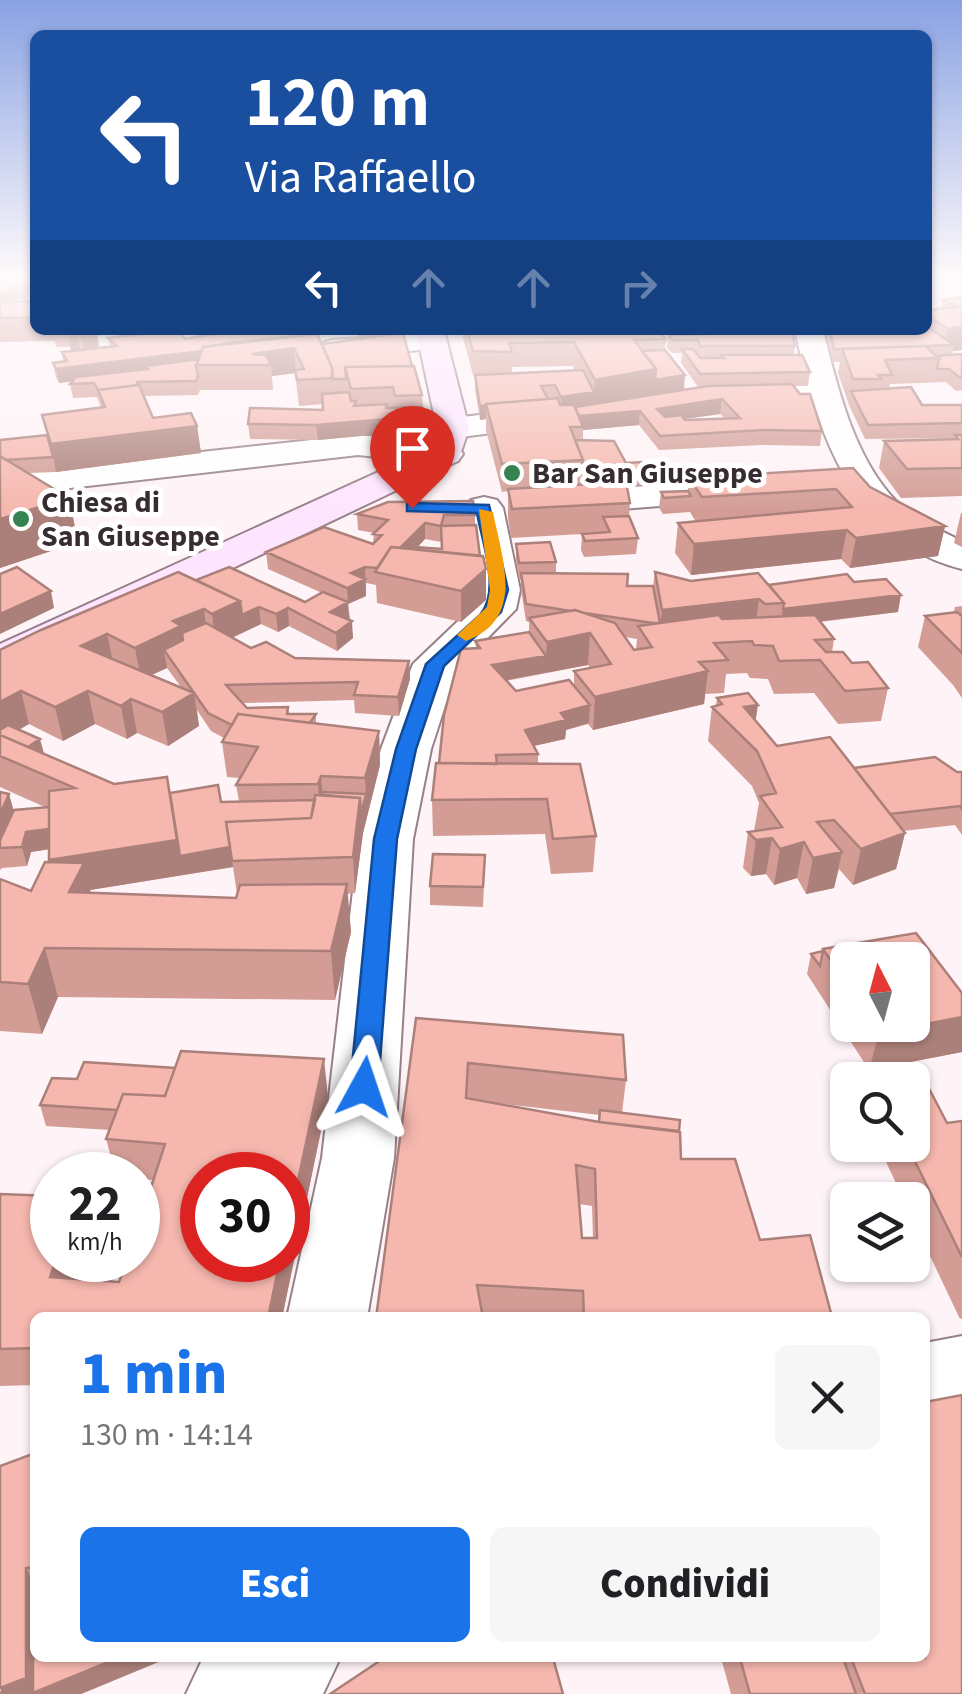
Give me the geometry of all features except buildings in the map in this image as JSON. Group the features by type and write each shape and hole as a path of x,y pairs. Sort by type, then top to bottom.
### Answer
{"street":[{"path":"435,355 450,441"},
{"path":"821,355 831,375 862,483 884,510 962,557"},
{"path":"701,395 831,375"},
{"path":"0,485 358,445 450,441 587,412"},
{"path":"0,661 208,562 356,499 450,441"},
{"path":"823,486 862,483"},
{"path":"356,499 448,508 763,490"},
{"path":"327,1312 358,1158 386,839 406,749 436,664 495,609 499,590 448,508"},
{"path":"916,532 962,527"},
{"path":"930,1381 962,1374"}],"slow traffic":[{"path":"466,635 495,609 499,590 485,512"}],"place":[{"name":"Bar San Giuseppe","path":"512,473"},
{"name":"Chiesa di San Giuseppe","path":"21,519"}],"route":[{"path":"364,1087 386,839 406,749 436,664 495,609 499,590 484,508 412,508"}]}
